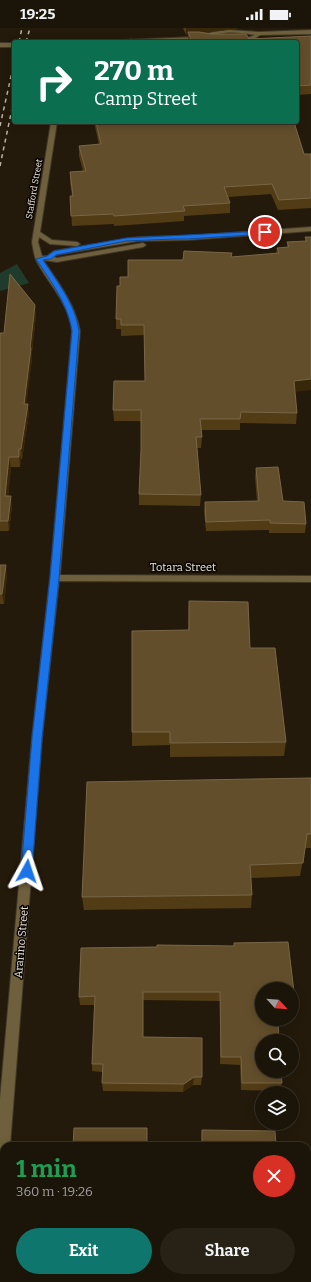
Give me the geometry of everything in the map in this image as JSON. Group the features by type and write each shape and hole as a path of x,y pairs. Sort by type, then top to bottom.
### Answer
{"street":[{"path":"268,28 270,34"},
{"path":"199,37 212,33 249,31 259,34 311,32"},
{"path":"231,40 251,39 259,34"},
{"path":"138,40 173,36 199,37 210,40"},
{"path":"0,45 12,45"},
{"name":"Stafford Street","path":"39,259 35,242 36,232 54,124"},
{"path":"39,259 49,258 57,260 107,250 188,238 311,229"},
{"path":"36,232 47,240 56,243 95,245"},
{"path":"49,258 54,253 126,240 174,237 188,238"},
{"name":"Ararino Street","path":"3,1142 37,738 55,578 76,331 74,318 68,304 39,259"},
{"name":"Totara Street","path":"55,578 311,580"}],"green space":[{"path":"17,264 29,283 0,291 0,273"}],"building":[{"path":"188,32 211,34 246,34 249,39 311,36 311,85 299,86 299,40 191,40"},
{"path":"96,124 295,124 304,154 311,154 311,198 279,200 272,184 224,187 230,203 183,206 185,211 114,216 113,214 71,216 70,196 73,196 70,172 86,171 79,146 101,144"},
{"path":"305,237 311,237 311,379 294,381 297,413 241,412 240,419 200,419 202,437 196,437 201,495 139,494 141,410 113,410 114,381 145,381 144,325 121,325 121,319 116,319 117,286 120,286 120,277 128,277 128,260 183,260 184,251 232,253 231,257 279,253 277,248 289,247 287,242 307,241"},
{"path":"10,274 35,305 24,404 28,404 21,449 19,449 19,457 9,457 5,496 11,496 8,521 0,521 0,333 4,333"},
{"path":"278,467 283,501 304,502 306,524 270,523 270,520 206,522 205,502 259,501 256,468"},
{"path":"0,565 6,565 2,594 0,594"},
{"path":"189,601 248,602 250,648 275,648 286,742 170,743 170,732 132,732 132,631 189,630"},
{"path":"311,778 311,834 307,834 303,863 250,865 252,895 82,897 87,782"},
{"path":"288,942 293,982 255,982 255,1026 278,1026 279,1034 255,1034 255,1078 282,1078 282,1083 242,1083 241,1057 221,1057 220,992 143,992 143,1037 202,1038 202,1077 194,1077 184,1084 102,1083 103,1064 92,1064 95,996 79,997 81,948 157,947 157,945 234,946 234,943"},
{"path":"74,1128 147,1128 147,1142 73,1142"},
{"path":"202,1130 275,1131 276,1142 202,1142"}],"railway":[{"path":"19,40 22,28"},
{"path":"27,40 30,28"},
{"path":"0,126 12,72"},
{"path":"0,166 12,109"}],"route":[{"path":"27,871 37,738 55,578 76,331 74,318 68,304 39,259 49,258 54,253 106,242 265,232"}]}
